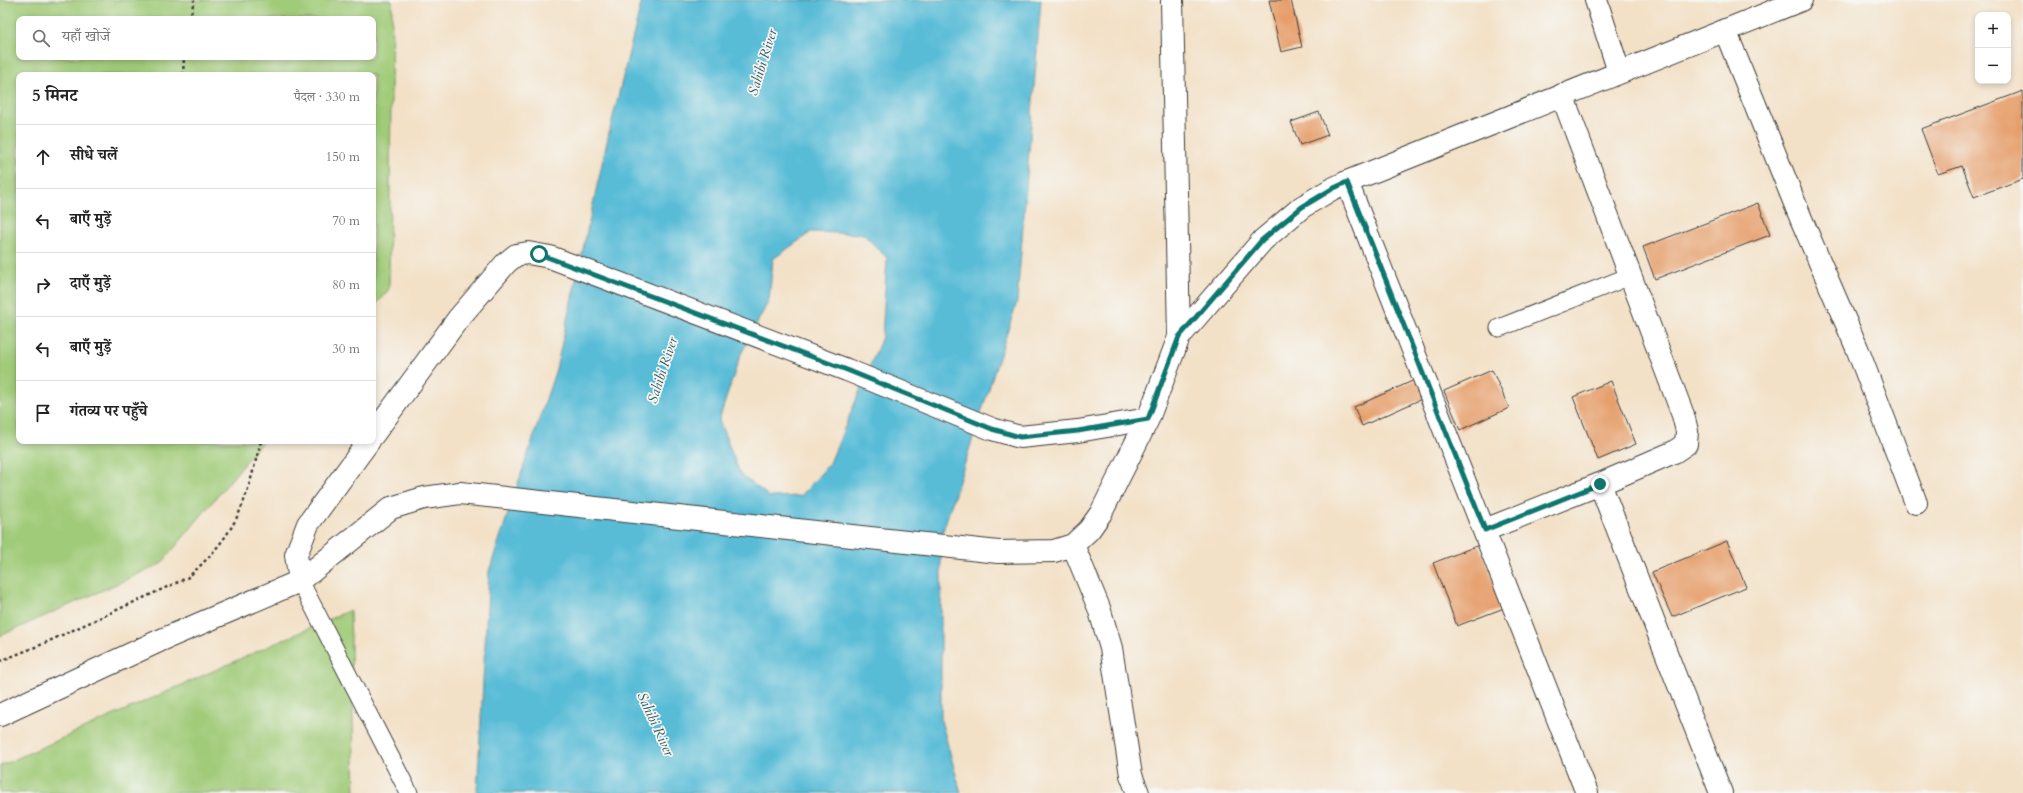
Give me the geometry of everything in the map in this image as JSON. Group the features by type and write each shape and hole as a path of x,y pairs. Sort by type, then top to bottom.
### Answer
{"street":[{"path":"1172,0 1179,337"},
{"path":"1596,0 1619,72"},
{"path":"0,715 159,641 300,581 391,508 424,498 460,493 998,552 1054,551 1073,545 1090,530 1101,513 1148,419 1179,337 1262,240 1302,207 1347,182 1801,0"},
{"path":"1724,30 1802,221 1857,348 1916,503"},
{"path":"1485,530 1600,484 1674,452 1686,444 1687,431 1683,415 1562,95"},
{"path":"1347,182 1485,530 1587,793"},
{"path":"376,431 458,319 506,263 516,255 528,253 550,257 847,370 992,429 1020,437 1078,431 1148,419"},
{"path":"300,581 296,555 308,524 367,444"},
{"path":"1600,484 1721,793"},
{"path":"1073,545 1099,608 1111,648 1131,775 1138,793"}],"lane":[{"path":"1499,328 1630,276"},
{"path":"300,581 409,793"}],"path":[{"path":"191,16 194,0"},
{"path":"183,72 184,60"},
{"path":"0,661 44,643 191,575 200,567 232,528 247,492 259,444"}],"green space":[{"path":"0,0 392,0 389,289 376,304 376,72 16,72 16,444 261,444 161,564 0,636"},
{"path":"350,610 355,793 0,793 0,766"}],"water":[{"name":"Sahibi River","path":"642,0 1041,0 1017,302 941,537 941,720 961,793 477,793 489,571 556,369 609,133","holes":["811,232 863,234 887,258 882,337 830,463 801,496 770,497 740,474 719,420 740,356 769,300 773,259"]}],"building":[{"path":"1269,0 1291,0 1302,47 1281,52"},
{"path":"2023,91 2023,179 1974,197 1962,166 1938,174 1921,129"},
{"path":"1319,112 1328,135 1300,145 1291,122"},
{"path":"1758,203 1770,235 1655,279 1643,247"},
{"path":"1492,370 1509,408 1460,430 1444,391"},
{"path":"1417,379 1426,397 1362,426 1354,407"},
{"path":"1611,381 1636,444 1598,460 1573,397"},
{"path":"1727,541 1746,587 1672,617 1652,572"},
{"path":"1479,545 1504,608 1457,626 1433,563"}],"route":[{"path":"539,254 847,370 992,429 1020,437 1078,431 1148,419 1162,386 1179,337 1262,240 1302,207 1347,182 1485,530 1600,484"}]}
